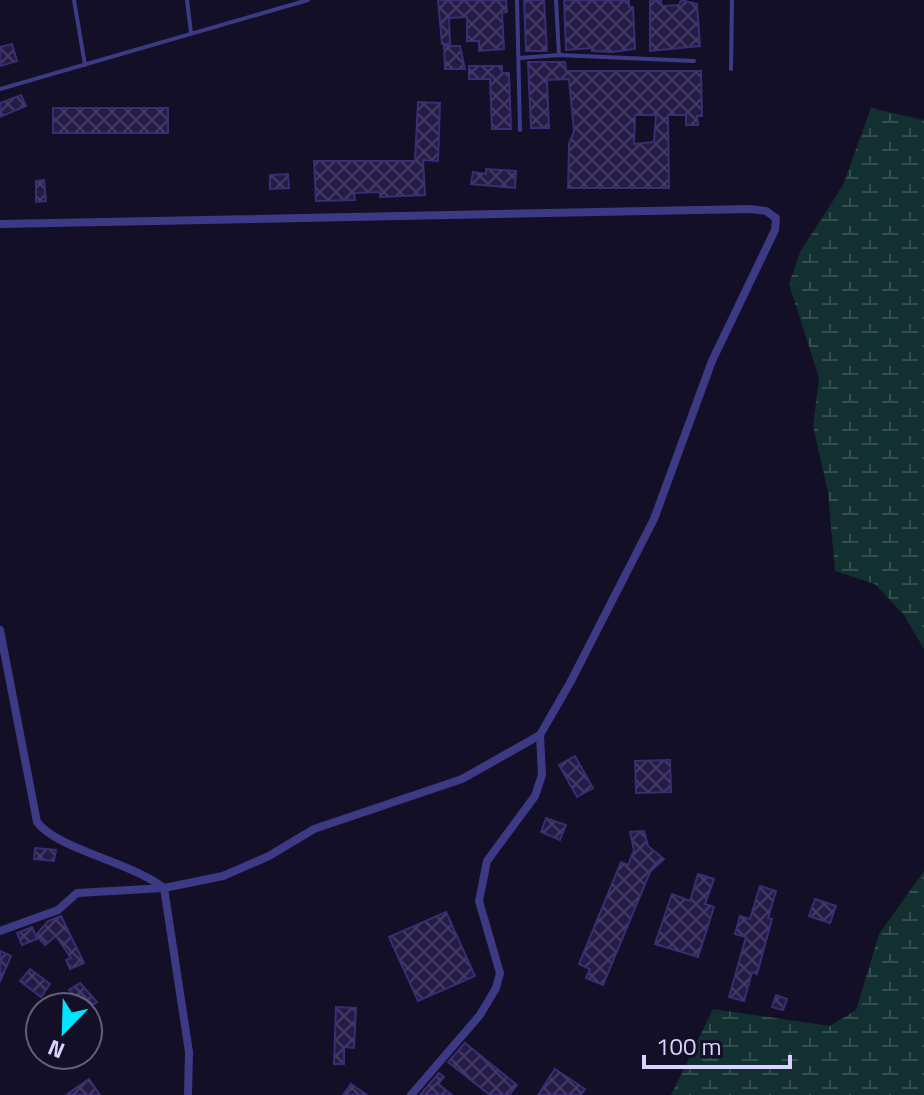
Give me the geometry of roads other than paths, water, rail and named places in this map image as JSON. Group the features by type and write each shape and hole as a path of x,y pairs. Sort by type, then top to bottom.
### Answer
{"street":[{"path":"0,224 750,209 766,211 776,218 775,230 712,361 654,519 578,670 540,735 462,779 314,829 269,856 223,876 164,888 77,893 58,910 0,931"},
{"path":"0,630 3,659 37,822 55,837 131,867 164,888 189,1052 188,1095"},
{"path":"411,1095 480,1015 496,988 500,973 479,901 482,877 500,841 535,796 542,775 540,735"}],"lane":[{"path":"74,0 85,65"},
{"path":"187,0 191,33"},
{"path":"0,89 308,0"},
{"path":"517,0 520,130"},
{"path":"556,0 559,55"},
{"path":"731,69 732,0"},
{"path":"519,58 559,55 694,61"}]}
